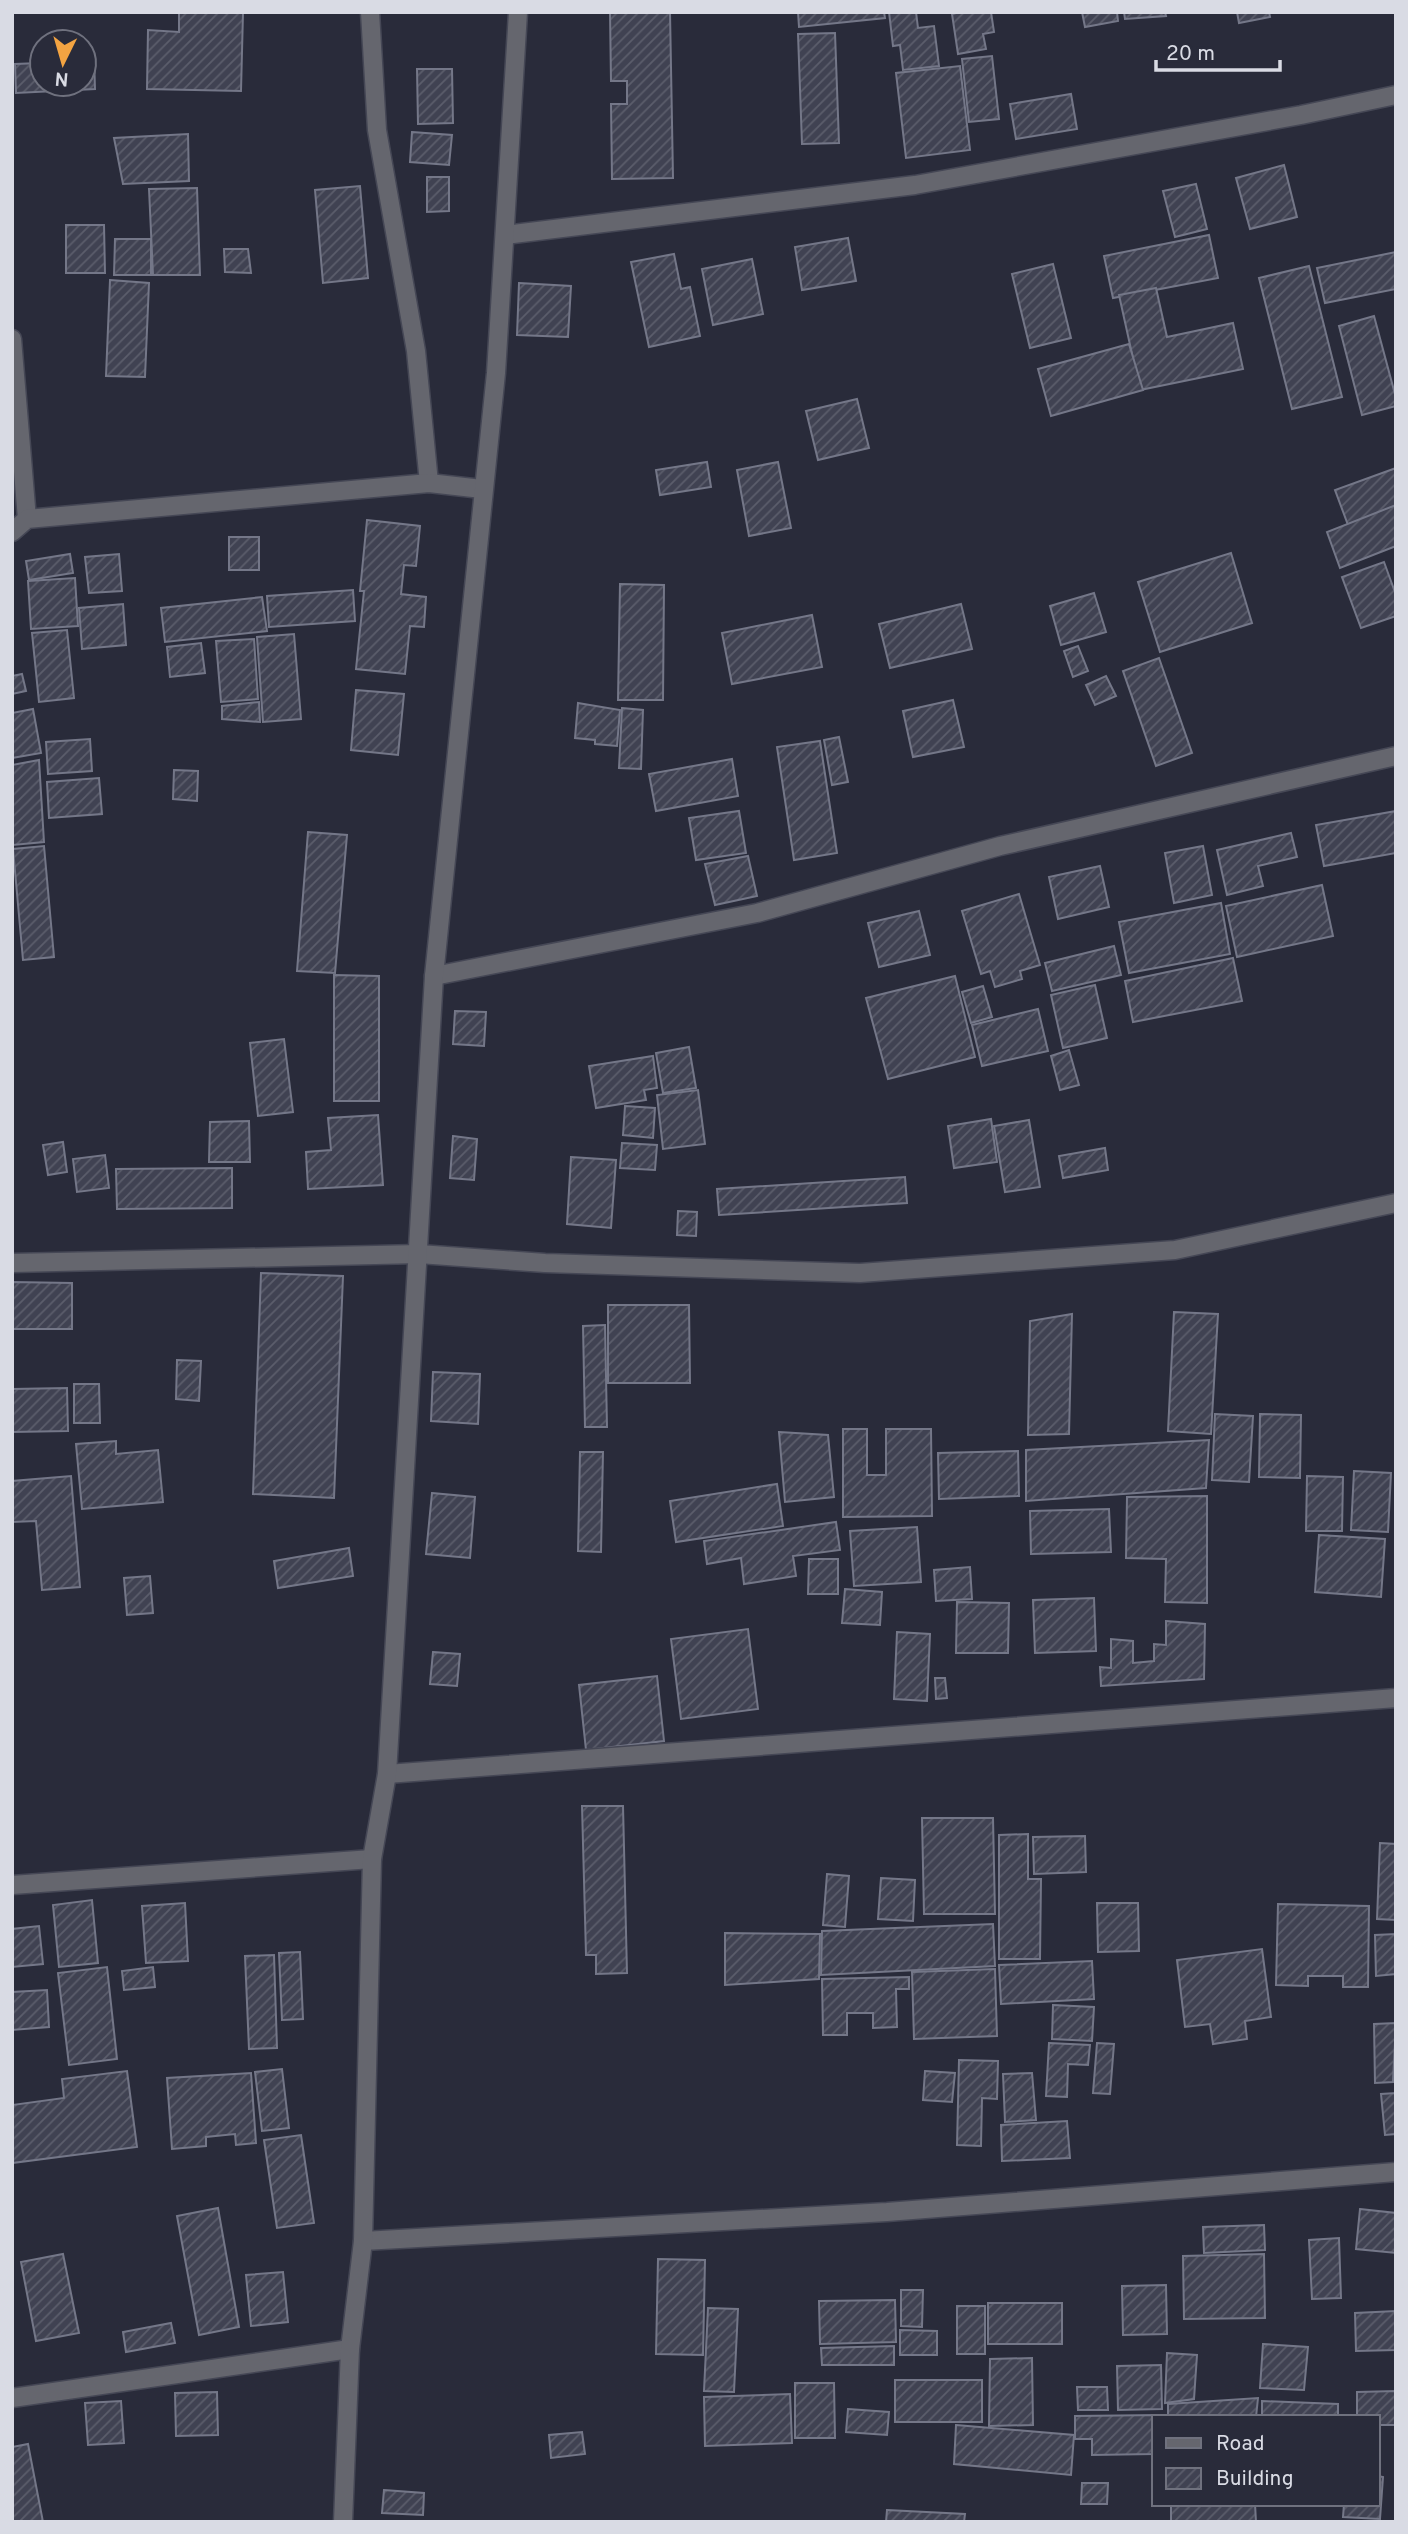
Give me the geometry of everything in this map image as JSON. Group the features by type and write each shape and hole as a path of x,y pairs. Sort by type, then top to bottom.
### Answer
{"street":[{"path":"370,12 377,130 416,351 429,483"},
{"path":"343,2522 350,2349 363,2241 372,1859 387,1774 434,976 496,373 518,12"},
{"path":"505,235 915,185 1301,115 1396,95"},
{"path":"12,339 27,519"},
{"path":"12,532 27,519 429,483 482,489"},
{"path":"434,976 757,913 1000,846 1396,756"},
{"path":"12,1263 419,1254 545,1263 860,1273 1175,1250 1396,1203"},
{"path":"387,1774 1396,1698"},
{"path":"12,1885 372,1859"},
{"path":"363,2241 887,2212 1396,2172"},
{"path":"12,2398 350,2349"}],"building":[{"path":"179,12 243,13 241,91 147,89 148,30 179,32"},
{"path":"610,12 670,12 673,178 612,179 611,104 627,104 627,81 611,81"},
{"path":"798,12 884,12 885,18 799,27"},
{"path":"889,12 916,12 918,28 934,26 939,66 903,70 900,45 893,46"},
{"path":"991,12 994,32 983,34 986,49 958,54 952,14"},
{"path":"1082,12 1117,12 1118,21 1085,27"},
{"path":"1124,12 1165,12 1166,16 1125,19"},
{"path":"1237,12 1269,12 1270,17 1239,23"},
{"path":"835,33 839,143 802,144 798,34"},
{"path":"992,56 999,119 969,122 962,59"},
{"path":"28,63 28,92 16,93 15,64"},
{"path":"960,66 970,150 906,158 896,73"},
{"path":"417,69 452,69 453,123 418,124"},
{"path":"1071,94 1077,129 1016,139 1010,104"},
{"path":"412,132 452,135 449,165 410,162"},
{"path":"188,134 189,181 123,184 114,138"},
{"path":"1284,165 1297,217 1250,229 1236,178"},
{"path":"427,177 449,177 449,211 427,212"},
{"path":"1196,184 1207,229 1175,237 1163,191"},
{"path":"360,186 368,278 323,283 315,190"},
{"path":"197,188 200,275 153,275 149,189"},
{"path":"66,225 104,225 105,273 66,273"},
{"path":"1209,235 1218,278 1113,298 1104,256"},
{"path":"848,238 856,281 802,290 795,247"},
{"path":"115,239 151,239 151,275 114,275"},
{"path":"224,249 248,249 251,273 225,272"},
{"path":"1396,252 1396,289 1325,303 1317,268"},
{"path":"674,254 681,289 690,287 700,336 649,347 631,262"},
{"path":"752,259 763,314 713,325 702,269"},
{"path":"1053,264 1071,338 1030,348 1012,274"},
{"path":"1309,266 1342,397 1292,409 1259,278"},
{"path":"110,280 149,283 145,377 106,376"},
{"path":"519,283 571,286 568,337 517,335"},
{"path":"1156,288 1167,337 1233,323 1243,369 1140,390 1119,295"},
{"path":"1374,316 1396,406 1362,415 1339,326"},
{"path":"1129,344 1143,390 1051,416 1038,369"},
{"path":"857,399 869,448 818,460 806,411"},
{"path":"707,462 711,487 660,495 656,470"},
{"path":"778,462 791,528 749,536 737,470"},
{"path":"1396,468 1396,508 1348,525 1335,490"},
{"path":"1396,505 1396,546 1340,568 1327,532"},
{"path":"367,520 420,526 416,566 404,565 401,594 426,597 424,627 410,626 405,674 356,669 364,591 360,591"},
{"path":"229,537 259,537 259,570 229,570"},
{"path":"1231,553 1252,623 1160,652 1138,582"},
{"path":"70,554 73,573 29,580 26,561"},
{"path":"119,554 122,591 89,593 85,557"},
{"path":"1384,562 1396,595 1396,616 1361,628 1342,577"},
{"path":"75,578 78,626 31,629 28,581"},
{"path":"620,584 664,585 663,700 618,700"},
{"path":"353,590 355,621 269,627 267,596"},
{"path":"1094,593 1106,632 1061,645 1050,606"},
{"path":"262,597 267,631 165,642 161,608"},
{"path":"123,604 126,645 82,649 79,608"},
{"path":"961,604 972,649 890,668 879,624"},
{"path":"812,615 822,667 732,684 722,633"},
{"path":"67,630 74,698 39,702 32,633"},
{"path":"294,634 301,719 263,722 257,637"},
{"path":"254,639 258,699 221,702 216,641"},
{"path":"201,643 205,673 170,677 167,647"},
{"path":"1078,646 1088,671 1073,677 1064,651"},
{"path":"1159,658 1192,753 1156,766 1123,671"},
{"path":"22,674 26,691 12,694 12,676"},
{"path":"1106,676 1116,696 1095,705 1086,685"},
{"path":"356,690 404,694 398,755 351,750"},
{"path":"953,700 964,747 913,757 903,711"},
{"path":"259,702 260,722 222,719 222,706"},
{"path":"578,703 620,710 617,746 595,744 595,740 575,738"},
{"path":"622,708 643,710 641,769 619,768"},
{"path":"33,709 41,753 12,758 12,713"},
{"path":"839,737 848,782 832,785 824,740"},
{"path":"90,739 92,771 48,774 46,742"},
{"path":"820,741 837,853 794,860 777,747"},
{"path":"732,759 738,796 656,811 649,774"},
{"path":"39,760 44,842 13,845 12,765"},
{"path":"174,770 198,771 197,801 173,799"},
{"path":"99,778 102,814 49,818 47,782"},
{"path":"739,811 746,853 696,860 689,818"},
{"path":"1396,811 1396,853 1324,866 1316,825"},
{"path":"308,832 347,835 335,973 297,971"},
{"path":"1291,833 1297,857 1258,866 1263,886 1227,895 1217,850"},
{"path":"44,846 54,957 23,960 13,849"},
{"path":"1203,846 1212,895 1174,903 1165,853"},
{"path":"748,856 757,896 715,905 705,864"},
{"path":"1100,866 1109,907 1058,919 1049,877"},
{"path":"1322,885 1333,936 1237,957 1226,906"},
{"path":"1019,894 1040,965 1020,971 1022,979 995,987 990,971 981,974 962,911"},
{"path":"1221,903 1230,954 1129,973 1119,922"},
{"path":"919,911 930,955 879,967 868,923"},
{"path":"1114,946 1121,975 1052,991 1045,963"},
{"path":"1233,958 1242,1001 1133,1022 1125,981"},
{"path":"334,975 379,976 379,1101 334,1101"},
{"path":"955,976 975,1057 888,1079 866,998"},
{"path":"1095,985 1107,1038 1063,1048 1051,995"},
{"path":"983,986 992,1017 971,1023 962,992"},
{"path":"1038,1009 1048,1051 982,1066 972,1025"},
{"path":"455,1011 486,1012 484,1046 453,1044"},
{"path":"284,1039 293,1112 258,1116 250,1043"},
{"path":"689,1047 696,1088 663,1093 656,1053"},
{"path":"1069,1050 1079,1085 1060,1090 1051,1056"},
{"path":"653,1056 657,1088 644,1090 646,1100 596,1108 589,1066"},
{"path":"698,1090 705,1144 663,1149 657,1095"},
{"path":"625,1106 655,1108 653,1138 623,1135"},
{"path":"378,1115 383,1185 308,1189 306,1152 331,1150 328,1118"},
{"path":"991,1119 997,1162 954,1168 948,1126"},
{"path":"1029,1120 1040,1187 1005,1192 994,1126"},
{"path":"249,1121 250,1162 209,1162 210,1122"},
{"path":"453,1136 477,1139 474,1180 450,1178"},
{"path":"63,1142 67,1172 48,1175 43,1145"},
{"path":"622,1143 657,1145 655,1170 620,1168"},
{"path":"1105,1148 1108,1170 1063,1178 1059,1156"},
{"path":"105,1155 109,1188 77,1192 73,1159"},
{"path":"571,1157 616,1160 611,1228 567,1224"},
{"path":"232,1168 232,1208 117,1209 116,1169"},
{"path":"905,1177 907,1203 719,1215 717,1189"},
{"path":"678,1211 697,1212 696,1236 677,1235"},
{"path":"261,1273 343,1276 334,1498 253,1494"},
{"path":"12,1282 72,1283 72,1329 12,1329"},
{"path":"608,1305 689,1305 690,1383 608,1383"},
{"path":"1174,1312 1218,1314 1211,1434 1168,1431"},
{"path":"1072,1314 1069,1434 1028,1435 1030,1321"},
{"path":"605,1325 607,1427 585,1427 583,1326"},
{"path":"177,1360 201,1361 199,1401 176,1399"},
{"path":"433,1372 480,1374 478,1424 431,1421"},
{"path":"74,1384 99,1384 100,1423 74,1423"},
{"path":"67,1388 68,1431 12,1432 12,1389"},
{"path":"1215,1414 1253,1416 1249,1482 1212,1480"},
{"path":"1260,1414 1301,1415 1300,1478 1259,1477"},
{"path":"843,1429 867,1429 867,1475 886,1475 886,1429 931,1429 932,1516 843,1517"},
{"path":"779,1432 828,1435 834,1497 785,1502"},
{"path":"1209,1440 1206,1488 1026,1501 1026,1450"},
{"path":"116,1441 116,1454 158,1450 163,1502 82,1509 76,1444"},
{"path":"1018,1451 1019,1496 939,1499 938,1453"},
{"path":"580,1452 603,1452 601,1552 578,1551"},
{"path":"1354,1471 1391,1473 1388,1532 1351,1530"},
{"path":"71,1476 80,1587 42,1590 36,1521 12,1522 12,1481"},
{"path":"1307,1476 1343,1477 1342,1531 1306,1531"},
{"path":"777,1484 783,1526 676,1542 670,1501"},
{"path":"432,1493 475,1497 470,1558 426,1554"},
{"path":"1207,1496 1207,1603 1165,1602 1166,1559 1126,1558 1127,1497"},
{"path":"1109,1509 1111,1552 1031,1554 1030,1511"},
{"path":"836,1522 840,1550 793,1556 796,1576 744,1584 741,1558 707,1564 704,1541"},
{"path":"917,1527 921,1582 854,1586 850,1531"},
{"path":"1319,1535 1385,1539 1381,1597 1315,1592"},
{"path":"349,1548 353,1576 278,1588 274,1561"},
{"path":"809,1559 838,1559 838,1594 808,1594"},
{"path":"970,1567 972,1599 936,1601 934,1570"},
{"path":"150,1576 153,1613 127,1615 124,1578"},
{"path":"845,1589 882,1592 880,1625 842,1623"},
{"path":"1094,1598 1096,1651 1035,1653 1033,1600"},
{"path":"957,1602 1009,1603 1008,1653 956,1653"},
{"path":"1166,1621 1205,1624 1204,1679 1101,1686 1100,1667 1111,1668 1111,1639 1133,1641 1133,1663 1154,1661 1154,1644 1166,1645"},
{"path":"748,1629 758,1709 681,1719 671,1639"},
{"path":"897,1632 930,1634 927,1701 894,1699"},
{"path":"433,1652 460,1654 457,1686 430,1684"},
{"path":"657,1676 664,1741 586,1750 579,1685"},
{"path":"935,1678 945,1678 947,1698 936,1699"},
{"path":"582,1806 623,1806 627,1973 596,1974 596,1955 586,1955"},
{"path":"922,1818 993,1818 995,1914 924,1914"},
{"path":"1028,1834 1028,1879 1041,1879 1040,1959 999,1959 999,1835"},
{"path":"1085,1836 1086,1872 1034,1874 1033,1837"},
{"path":"1380,1843 1396,1844 1396,1920 1377,1919"},
{"path":"827,1874 849,1876 845,1927 823,1925"},
{"path":"881,1878 915,1880 913,1921 878,1919"},
{"path":"92,1900 98,1963 59,1967 53,1905"},
{"path":"185,1903 188,1961 146,1963 142,1906"},
{"path":"1097,1903 1138,1903 1139,1951 1098,1952"},
{"path":"1278,1904 1369,1906 1368,1987 1343,1987 1343,1976 1308,1976 1308,1986 1276,1985"},
{"path":"993,1924 995,1966 821,1975 822,1931"},
{"path":"39,1926 43,1964 12,1967 12,1929"},
{"path":"725,1933 820,1934 819,1979 725,1985"},
{"path":"1396,1934 1396,1974 1376,1976 1375,1935"},
{"path":"1262,1949 1271,2017 1245,2021 1247,2039 1213,2044 1210,2024 1185,2027 1177,1960"},
{"path":"300,1952 303,2019 282,2020 279,1953"},
{"path":"274,1955 277,2048 249,2049 245,1956"},
{"path":"1092,1961 1094,1999 1001,2004 999,1965"},
{"path":"107,1967 117,2059 69,2065 58,1973"},
{"path":"153,1967 155,1987 124,1990 122,1971"},
{"path":"995,1969 997,2036 914,2039 912,1972"},
{"path":"909,1977 909,1989 896,1989 897,2027 873,2028 873,2013 847,2013 847,2035 823,2035 822,1979"},
{"path":"47,1990 49,2027 12,2030 12,1992"},
{"path":"1053,2005 1094,2007 1092,2041 1052,2039"},
{"path":"1396,2023 1393,2082 1375,2083 1374,2024"},
{"path":"1049,2043 1090,2045 1088,2065 1068,2064 1067,2097 1046,2096"},
{"path":"1097,2043 1114,2044 1110,2094 1093,2093"},
{"path":"959,2060 998,2061 997,2099 982,2098 981,2146 957,2145"},
{"path":"282,2069 289,2128 262,2131 255,2072"},
{"path":"127,2071 137,2147 12,2163 12,2105 64,2098 62,2079"},
{"path":"925,2071 955,2073 952,2102 923,2100"},
{"path":"251,2073 256,2143 236,2145 235,2134 206,2137 206,2146 172,2149 167,2078"},
{"path":"1032,2073 1036,2120 1005,2122 1003,2074"},
{"path":"1396,2093 1396,2134 1385,2135 1381,2094"},
{"path":"1067,2121 1070,2158 1002,2161 1001,2125"},
{"path":"301,2135 314,2223 277,2228 264,2140"},
{"path":"218,2208 239,2327 199,2335 177,2216"},
{"path":"1360,2209 1396,2213 1396,2253 1356,2249"},
{"path":"1264,2225 1265,2250 1204,2253 1203,2227"},
{"path":"1339,2238 1341,2298 1312,2299 1309,2240"},
{"path":"63,2254 79,2333 36,2341 21,2262"},
{"path":"1264,2254 1265,2318 1184,2319 1183,2256"},
{"path":"658,2259 705,2260 703,2355 656,2354"},
{"path":"283,2272 288,2322 251,2326 246,2275"},
{"path":"1166,2285 1167,2334 1123,2335 1122,2286"},
{"path":"901,2290 923,2290 922,2327 901,2326"},
{"path":"895,2300 896,2342 820,2344 819,2301"},
{"path":"988,2303 1062,2303 1062,2344 988,2344"},
{"path":"957,2306 985,2306 985,2354 957,2354"},
{"path":"708,2308 738,2309 734,2392 704,2391"},
{"path":"1396,2311 1396,2350 1356,2351 1355,2313"},
{"path":"171,2323 175,2343 126,2352 123,2332"},
{"path":"900,2330 937,2331 937,2355 900,2355"},
{"path":"1263,2344 1308,2347 1304,2390 1260,2388"},
{"path":"894,2346 894,2365 822,2365 821,2348"},
{"path":"1167,2353 1197,2355 1194,2399 1165,2403"},
{"path":"1032,2358 1033,2425 989,2426 990,2359"},
{"path":"1161,2365 1162,2409 1118,2410 1117,2366"},
{"path":"895,2380 982,2380 982,2422 895,2422"},
{"path":"795,2383 834,2383 835,2438 795,2438"},
{"path":"1077,2387 1107,2387 1108,2410 1078,2410"},
{"path":"1396,2391 1396,2425 1380,2425 1380,2415 1357,2415 1357,2392"},
{"path":"217,2392 218,2435 176,2436 175,2393"},
{"path":"790,2394 792,2443 705,2446 704,2397"},
{"path":"1258,2398 1256,2415 1168,2415 1168,2404"},
{"path":"121,2401 124,2443 88,2445 85,2403"},
{"path":"1262,2401 1338,2404 1338,2415 1262,2415"},
{"path":"848,2409 889,2412 887,2435 846,2432"},
{"path":"1152,2415 1152,2454 1092,2455 1092,2439 1075,2439 1075,2416"},
{"path":"956,2425 1074,2435 1071,2475 954,2464"},
{"path":"582,2432 585,2454 551,2458 549,2435"},
{"path":"28,2444 43,2522 12,2522 12,2447"},
{"path":"1380,2476 1383,2477 1380,2519 1343,2517 1344,2506 1380,2506"},
{"path":"1082,2483 1108,2483 1107,2504 1081,2504"},
{"path":"384,2490 424,2493 423,2515 382,2513"},
{"path":"1171,2506 1255,2506 1256,2522 1171,2522"},
{"path":"887,2510 965,2514 964,2522 886,2522"}]}
